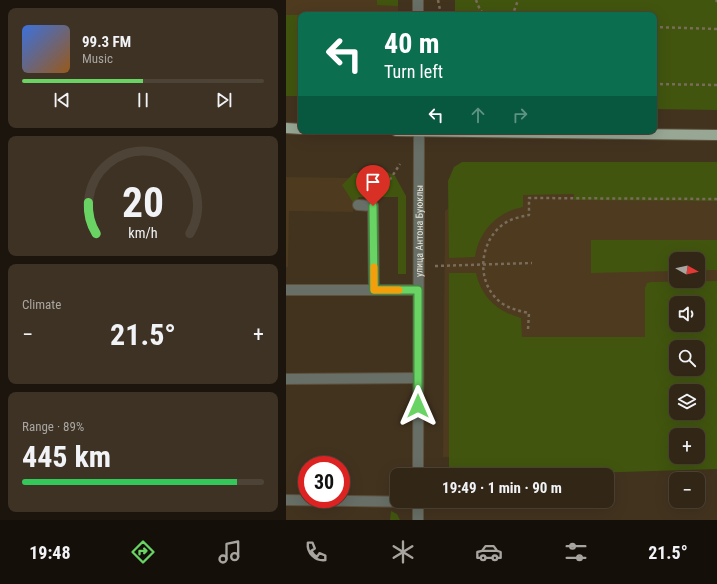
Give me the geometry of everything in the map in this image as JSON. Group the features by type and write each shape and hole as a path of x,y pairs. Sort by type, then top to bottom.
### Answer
{"main road":[{"path":"286,128 298,129"},
{"path":"642,134 717,135"}],"street":[{"path":"418,0 418,12"},
{"name":"улица Антона Буюклы","path":"418,468 419,134"},
{"path":"358,205 373,206 374,290"},
{"path":"286,290 418,290"},
{"path":"286,379 418,378"},
{"path":"286,500 390,501"},
{"path":"418,508 418,520"}],"path":[{"path":"438,0 440,12"},
{"path":"476,0 482,12"},
{"path":"513,12 518,0"},
{"path":"657,27 717,28"},
{"path":"657,84 717,85"},
{"path":"373,206 400,164"},
{"path":"528,329 529,313 514,310 501,303 491,292 488,286 482,265 485,250 491,236 501,225 514,218 529,215 529,198 717,199"},
{"path":"435,266 532,263"}],"shaded area":[{"path":"286,0 398,0 398,12 298,12 298,15 286,15"},
{"path":"286,177 353,178 353,212 289,211 288,267 286,267"},
{"path":"717,182 717,468 614,471 614,468 488,468 488,456 443,457 445,211 475,184"}],"green space":[{"path":"377,0 398,0 398,6 377,5"},
{"path":"455,0 717,0 717,110 657,109 657,12 455,12"},
{"path":"286,15 298,15 298,96 286,96"},
{"path":"462,162 717,162 717,201 574,200 574,194 523,195 523,207 505,213 497,218 485,231 477,248 475,257 449,258 448,181 454,167"},
{"path":"387,172 395,176 406,196 406,274 398,274 398,197 359,197 354,204 342,185 354,173"},
{"path":"591,240 717,240 717,270 705,270 705,252 669,252 669,271 591,273"},
{"path":"449,273 476,273 478,282 486,296 492,302 505,312 521,318 522,337 645,337 645,288 647,283 669,282 669,288 705,288 705,281 717,281 717,469 614,472 614,468 449,468"},
{"path":"391,511 397,514 400,520 390,520"}],"slow traffic":[{"path":"374,267 374,290 399,290"}],"route":[{"path":"373,206 374,290 418,290 418,406"}]}
